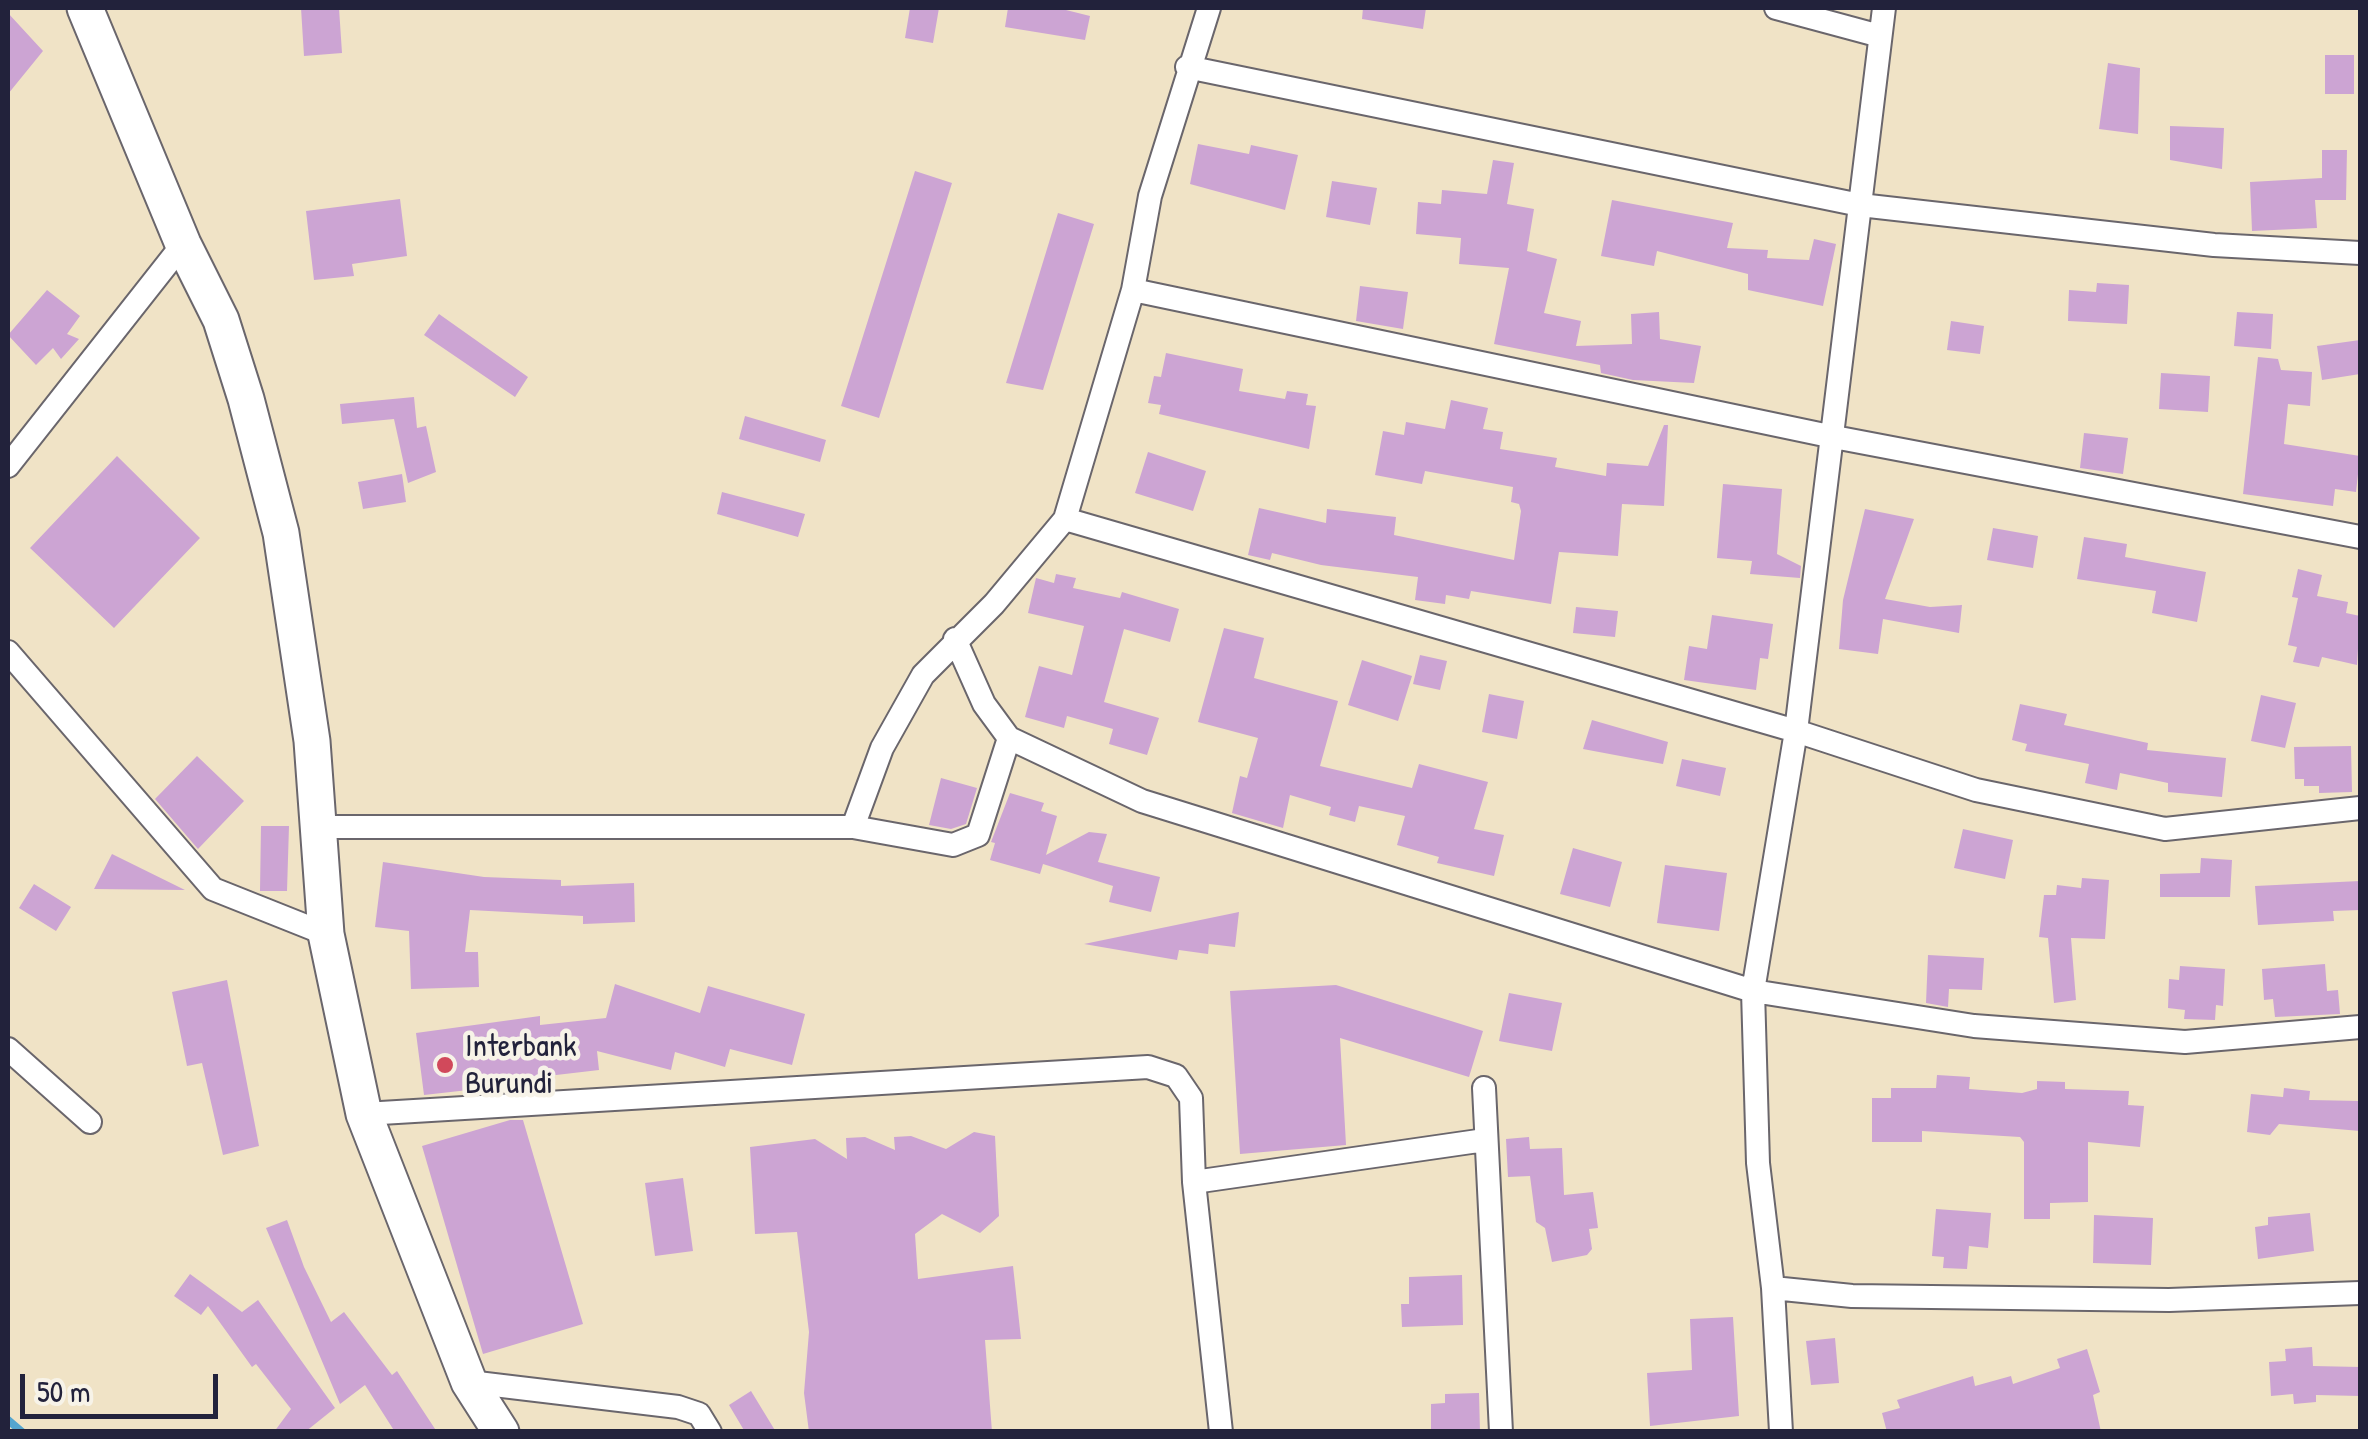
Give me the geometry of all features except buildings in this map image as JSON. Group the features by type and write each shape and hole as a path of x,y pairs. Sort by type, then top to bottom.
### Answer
{"main road":[{"path":"85,8 183,244 220,320 281,533 312,741 326,934 364,1114 468,1382 500,1432"}],"street":[{"path":"854,827 882,748 923,675 954,639 994,604 1065,519 1134,290 1150,196 1186,67 1208,8"},
{"path":"1776,8 1880,36"},
{"path":"1780,1432 1773,1288 1758,1163 1753,991 1796,731 1884,8"},
{"path":"1186,67 1860,205 2214,245 2360,254"},
{"path":"8,466 183,244"},
{"path":"1134,290 1834,437 2360,536"},
{"path":"1065,519 1796,731 1976,790 2165,829 2360,808"},
{"path":"954,639 984,704 1009,738 1142,801 1753,991 1974,1026 2185,1042 2360,1027"},
{"path":"8,652 213,890 326,934"},
{"path":"318,827 854,827 952,845 978,834 1009,738"},
{"path":"8,1048 90,1122"},
{"path":"364,1114 1148,1067 1176,1076 1191,1098 1194,1182 1222,1432"},
{"path":"1484,1088 1501,1432"},
{"path":"1194,1182 1485,1140"},
{"path":"1773,1288 1852,1296 2110,1299 2360,1293"},
{"path":"468,1382 678,1407 698,1414 710,1432"}],"waterway":[{"path":"8,1420 22,1432"}],"place":[{"name":"Interbank Burundi","path":"445,1065"}]}
